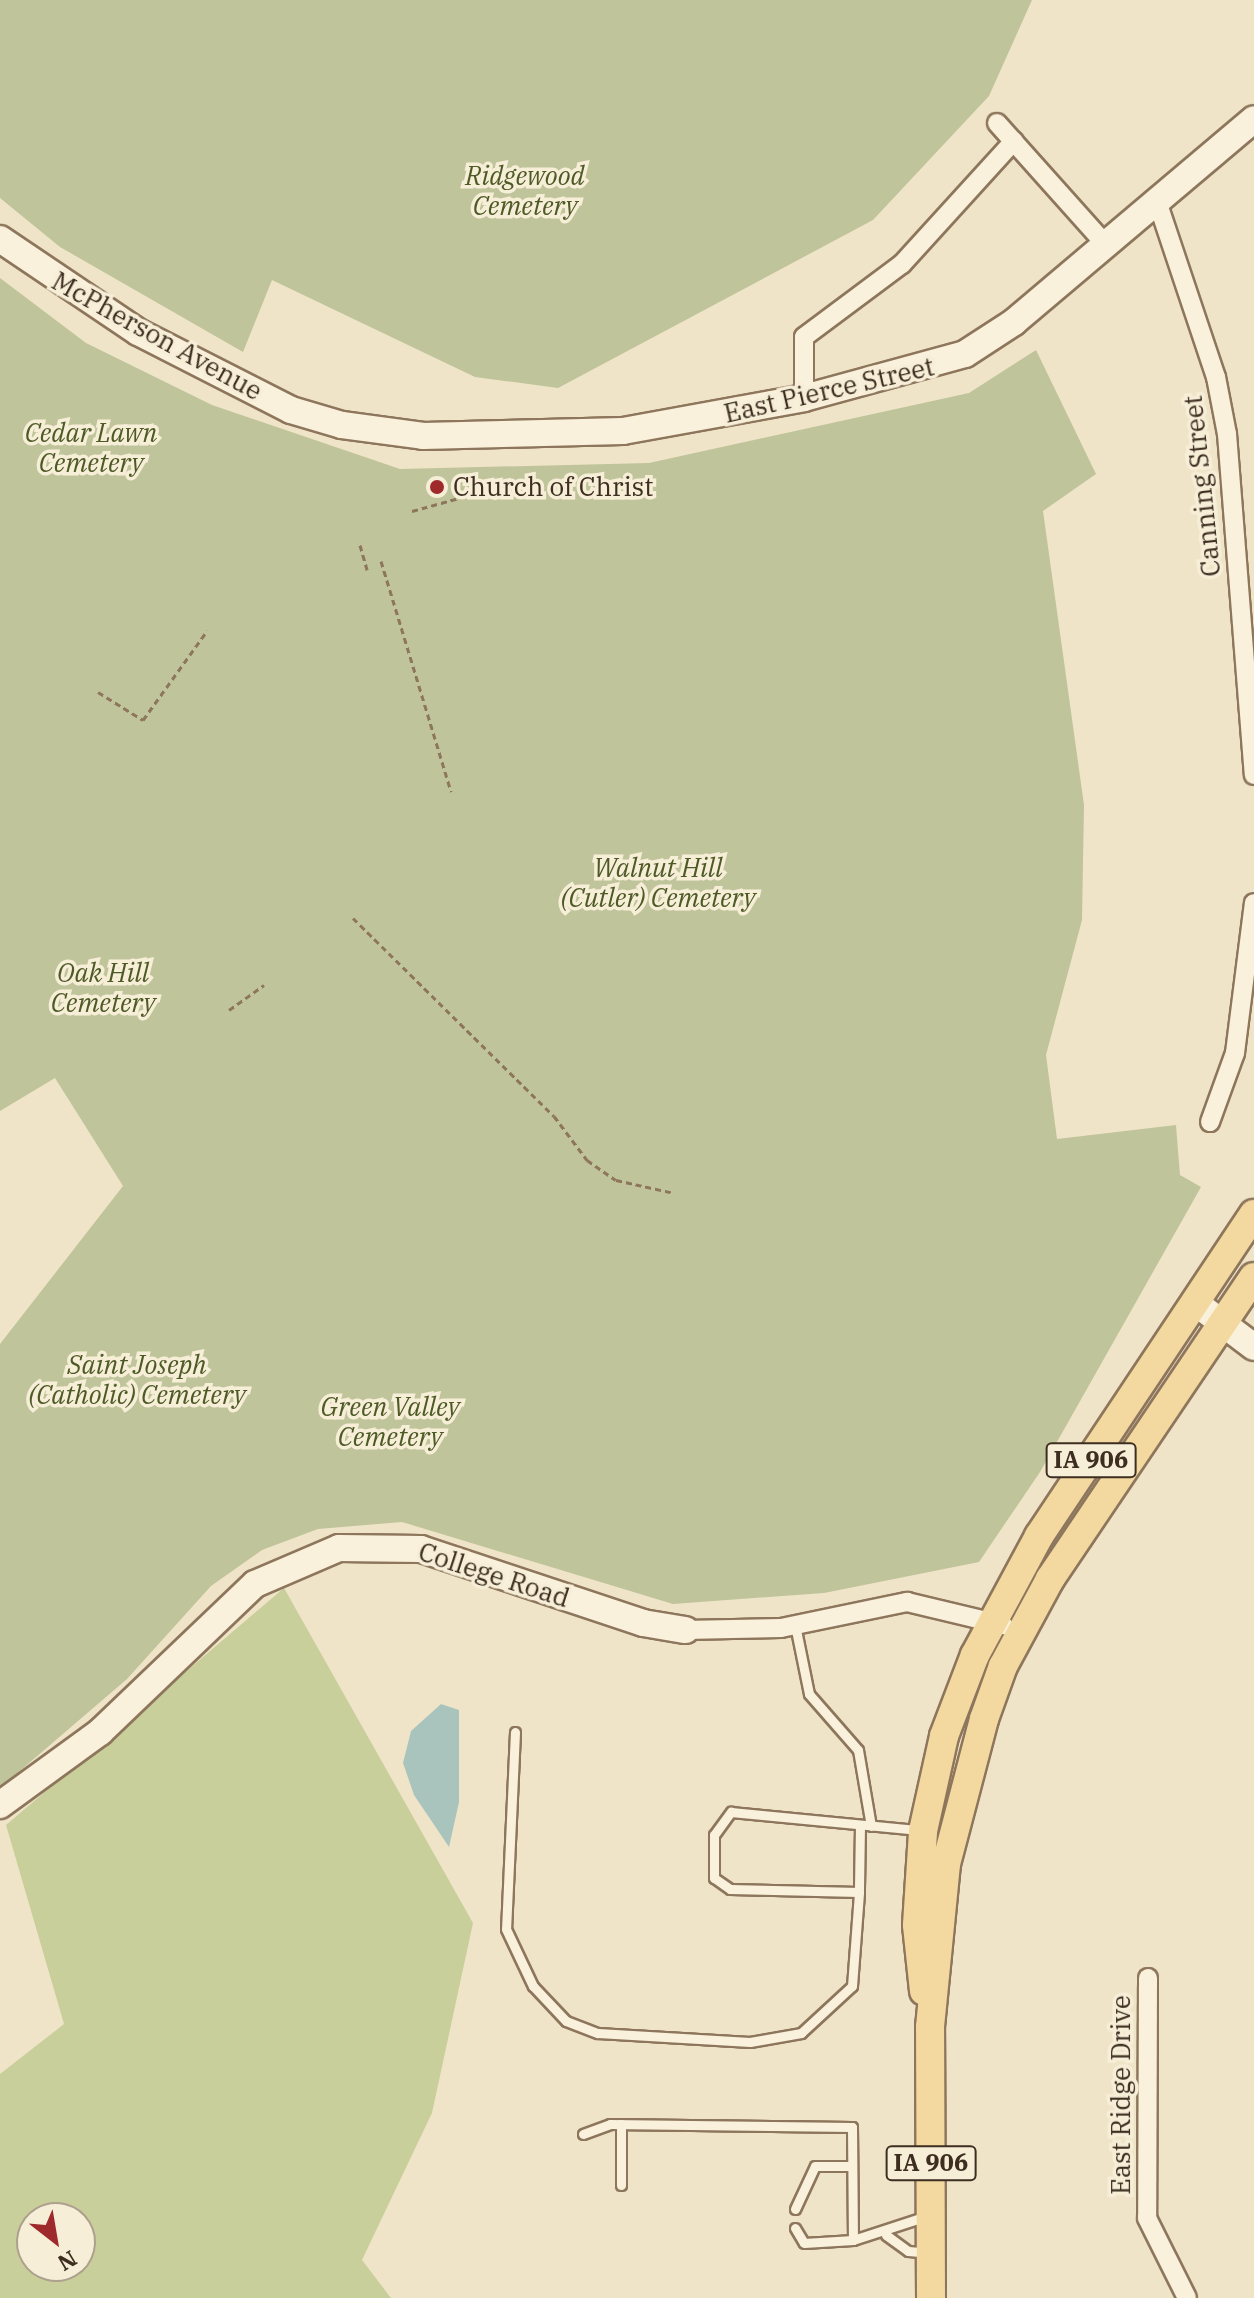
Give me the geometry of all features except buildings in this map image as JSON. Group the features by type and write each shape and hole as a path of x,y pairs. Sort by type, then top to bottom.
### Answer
{"main road":[{"name":"East Pierce Street","path":"322,419 423,436 610,432 804,398 965,354 1106,245 1254,119"},
{"name":"McPherson Avenue","path":"0,239 138,332 322,419"},
{"name":"IA 906","path":"931,2298 930,2027 917,1925 923,1831 944,1736 992,1620 1039,1536 1197,1304 1254,1214"},
{"name":"IA 906","path":"930,2027 958,1809 1019,1633 1254,1277"},
{"path":"1197,1304 1254,1347"},
{"name":"College Road","path":"0,1805 100,1732 255,1584 339,1548 421,1549 643,1623 685,1630"}],"street":[{"path":"997,123 1106,245"},
{"path":"804,398 804,337 902,264 1014,141"},
{"name":"Canning Street","path":"1157,201 1216,377 1227,434 1254,775"},
{"path":"1210,1122 1235,1053 1254,903"},
{"name":"College Road","path":"685,1630 721,1634 795,1625 907,1602 992,1620 1019,1633"},
{"name":"East Ridge Drive","path":"1148,1978 1147,2218 1187,2298"}],"lane":[{"path":"795,1625 809,1694 858,1750 871,1826"},
{"path":"515,1732 506,1929 533,1986 566,2021 598,2033 750,2042 801,2033 852,1986 860,1825"},
{"path":"859,1892 721,1886 714,1878 714,1835 731,1812 923,1831"},
{"path":"621,2124 621,2185"},
{"path":"583,2134 621,2124 852,2127 853,2240"},
{"path":"795,2209 815,2166 852,2166"},
{"path":"795,2228 804,2243 853,2240 886,2235 931,2215"},
{"path":"886,2235 908,2251 931,2253"}],"path":[{"path":"412,511 503,486"},
{"path":"360,545 367,570"},
{"path":"381,561 451,792"},
{"path":"98,692 143,720 207,631"},
{"path":"353,918 486,1046 515,1085 554,1116 587,1160 616,1180 674,1193"},
{"path":"229,1010 264,985"}],"green space":[{"name":"Ridgewood Cemetery","path":"0,0 1032,0 989,96 873,220 558,388 475,377 272,280 243,352 60,247 0,198"},
{"name":"Walnut Hill (Cutler) Cemetery","path":"0,278 86,343 212,405 400,469 649,463 969,393 1036,350 1096,474 1043,511 1084,805 1082,920 1046,1055 1057,1139 1176,1125 1180,1175 1201,1187 1040,1472 979,1562 824,1593 673,1604 402,1522 318,1529 262,1550 211,1586 127,1679 0,1788 0,1344 123,1186 55,1078 0,1111"},
{"path":"284,1588 473,1923 432,2113 362,2260 391,2298 0,2298 0,2074 64,2024 6,1825"}],"water":[{"path":"441,1704 459,1710 459,1802 449,1847 414,1795 403,1763 411,1731"}],"place":[{"name":"Church of Christ","path":"437,487"}],"park label":[{"name":"Cedar Lawn Cemetery","path":"91,448"},
{"name":"Oak Hill Cemetery","path":"103,988"},
{"name":"Saint Joseph (Catholic) Cemetery","path":"137,1380"},
{"name":"Green Valley Cemetery","path":"390,1422"}]}
